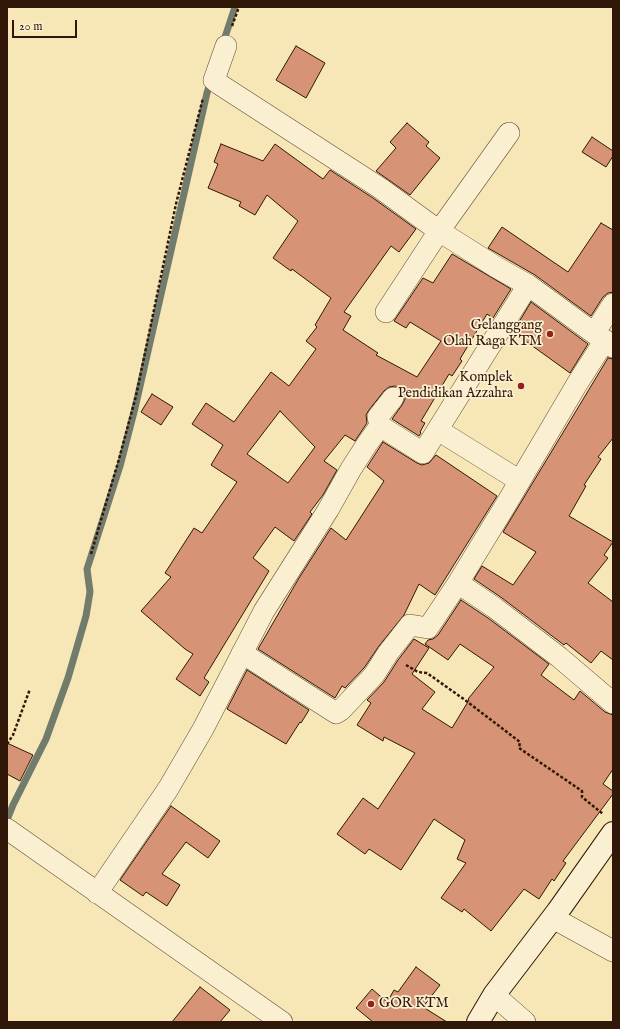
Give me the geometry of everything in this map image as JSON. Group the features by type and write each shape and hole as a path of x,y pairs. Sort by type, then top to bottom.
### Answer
{"main road":[{"path":"478,1022 494,995 553,918 610,826"}],"street":[{"path":"226,46 214,80 380,188 439,231 496,267 528,285 604,340"},
{"path":"386,312 439,231 509,133"},
{"path":"393,398 378,417 380,426 423,453 528,285"},
{"path":"242,653 336,713 341,710 374,675 388,653 410,625 428,628 458,583 520,482 604,340 613,304"},
{"path":"97,893 168,789 203,728 268,604 328,510 351,469 380,426"},
{"path":"438,430 520,482"},
{"path":"458,583 495,608 559,656 613,703"},
{"path":"8,832 282,1022"},
{"path":"553,918 613,951"},
{"path":"494,995 525,1022"}],"path":[{"path":"226,46 238,7"},
{"path":"91,554 120,459 136,396 176,204 203,96"},
{"path":"388,653 418,672 427,673 520,742 519,748 582,791 582,797 610,826"},
{"path":"7,744 13,735 30,689"}],"building":[{"path":"296,46 325,63 306,98 276,80"},
{"path":"407,123 429,142 426,146 440,158 410,195 376,171 396,148 390,142"},
{"path":"592,137 613,151 613,156 606,167 582,152"},
{"path":"221,144 263,161 275,144 323,179 330,170 373,198 416,229 399,252 391,246 344,312 351,316 343,330 378,353 376,355 417,377 441,341 410,322 406,328 394,321 423,278 433,283 452,254 511,289 493,318 487,314 460,359 462,361 452,376 449,374 421,421 425,423 419,436 392,419 405,399 404,393 401,389 395,386 389,387 369,410 366,415 367,423 355,441 345,435 324,461 337,470 323,495 310,512 312,514 294,541 275,527 253,558 269,571 204,678 209,682 200,696 176,679 193,654 185,649 141,611 171,577 165,573 194,528 202,533 237,482 211,465 223,445 192,424 206,403 234,422 271,372 289,386 316,349 306,341 317,327 315,325 331,298 292,269 291,271 273,258 298,221 267,195 255,215 239,206 241,202 208,188 218,164 214,162","holes":["280,411 315,447 288,483 247,454"]},
{"path":"601,223 613,230 613,292 608,293 603,297 591,316 535,275 488,248 502,227 568,272"},
{"name":"Gelanggang Olah Raga KTM","path":"531,302 588,344 570,373 513,332"},
{"path":"608,358 613,359 613,438 598,457 601,459 584,485 586,486 569,516 613,542 604,555 608,558 588,583 613,602 613,660 601,651 591,663 566,643 564,645 502,598 474,579 482,566 513,585 536,552 503,532"},
{"path":"152,394 173,407 161,425 141,412"},
{"path":"383,442 422,465 429,463 436,455 497,496 435,595 419,584 404,615 379,646 364,668 345,688 342,686 335,698 258,649 299,578 331,528 346,540 384,481 367,467"},
{"path":"461,600 488,618 549,664 541,675 574,700 580,691 605,712 613,715 613,769 603,784 613,791 613,794 563,861 566,863 554,881 552,879 539,899 524,889 491,931 464,909 462,912 441,898 466,863 457,859 465,840 434,819 401,870 369,849 365,854 337,834 363,798 378,809 415,753 384,737 383,741 357,725 371,703 367,700 384,682 414,639 429,648 412,674 435,692 422,709 452,728 469,700 468,699 494,667 460,644 448,660 425,644 428,640 433,639 438,635"},
{"path":"247,670 309,710 286,744 227,709"},
{"path":"7,743 33,755 20,781 7,774"},
{"path":"171,806 220,841 208,858 186,842 162,874 180,885 167,906 146,892 143,896 120,880"},
{"path":"416,967 440,985 423,1007 447,1022 373,1022 356,1008 372,989 387,1002 394,990 398,992"},
{"path":"200,987 230,1010 220,1022 172,1022"}],"waterway":[{"path":"223,43 235,7"},
{"path":"7,820 46,739 68,678 86,616 90,592 87,569 120,466 135,408 211,80"}],"place":[{"name":"Gelanggang Olah Raga KTM","path":"550,334"},
{"name":"Komplek Pendidikan Azzahra","path":"521,386"},
{"name":"GOR KTM","path":"371,1004"}]}
